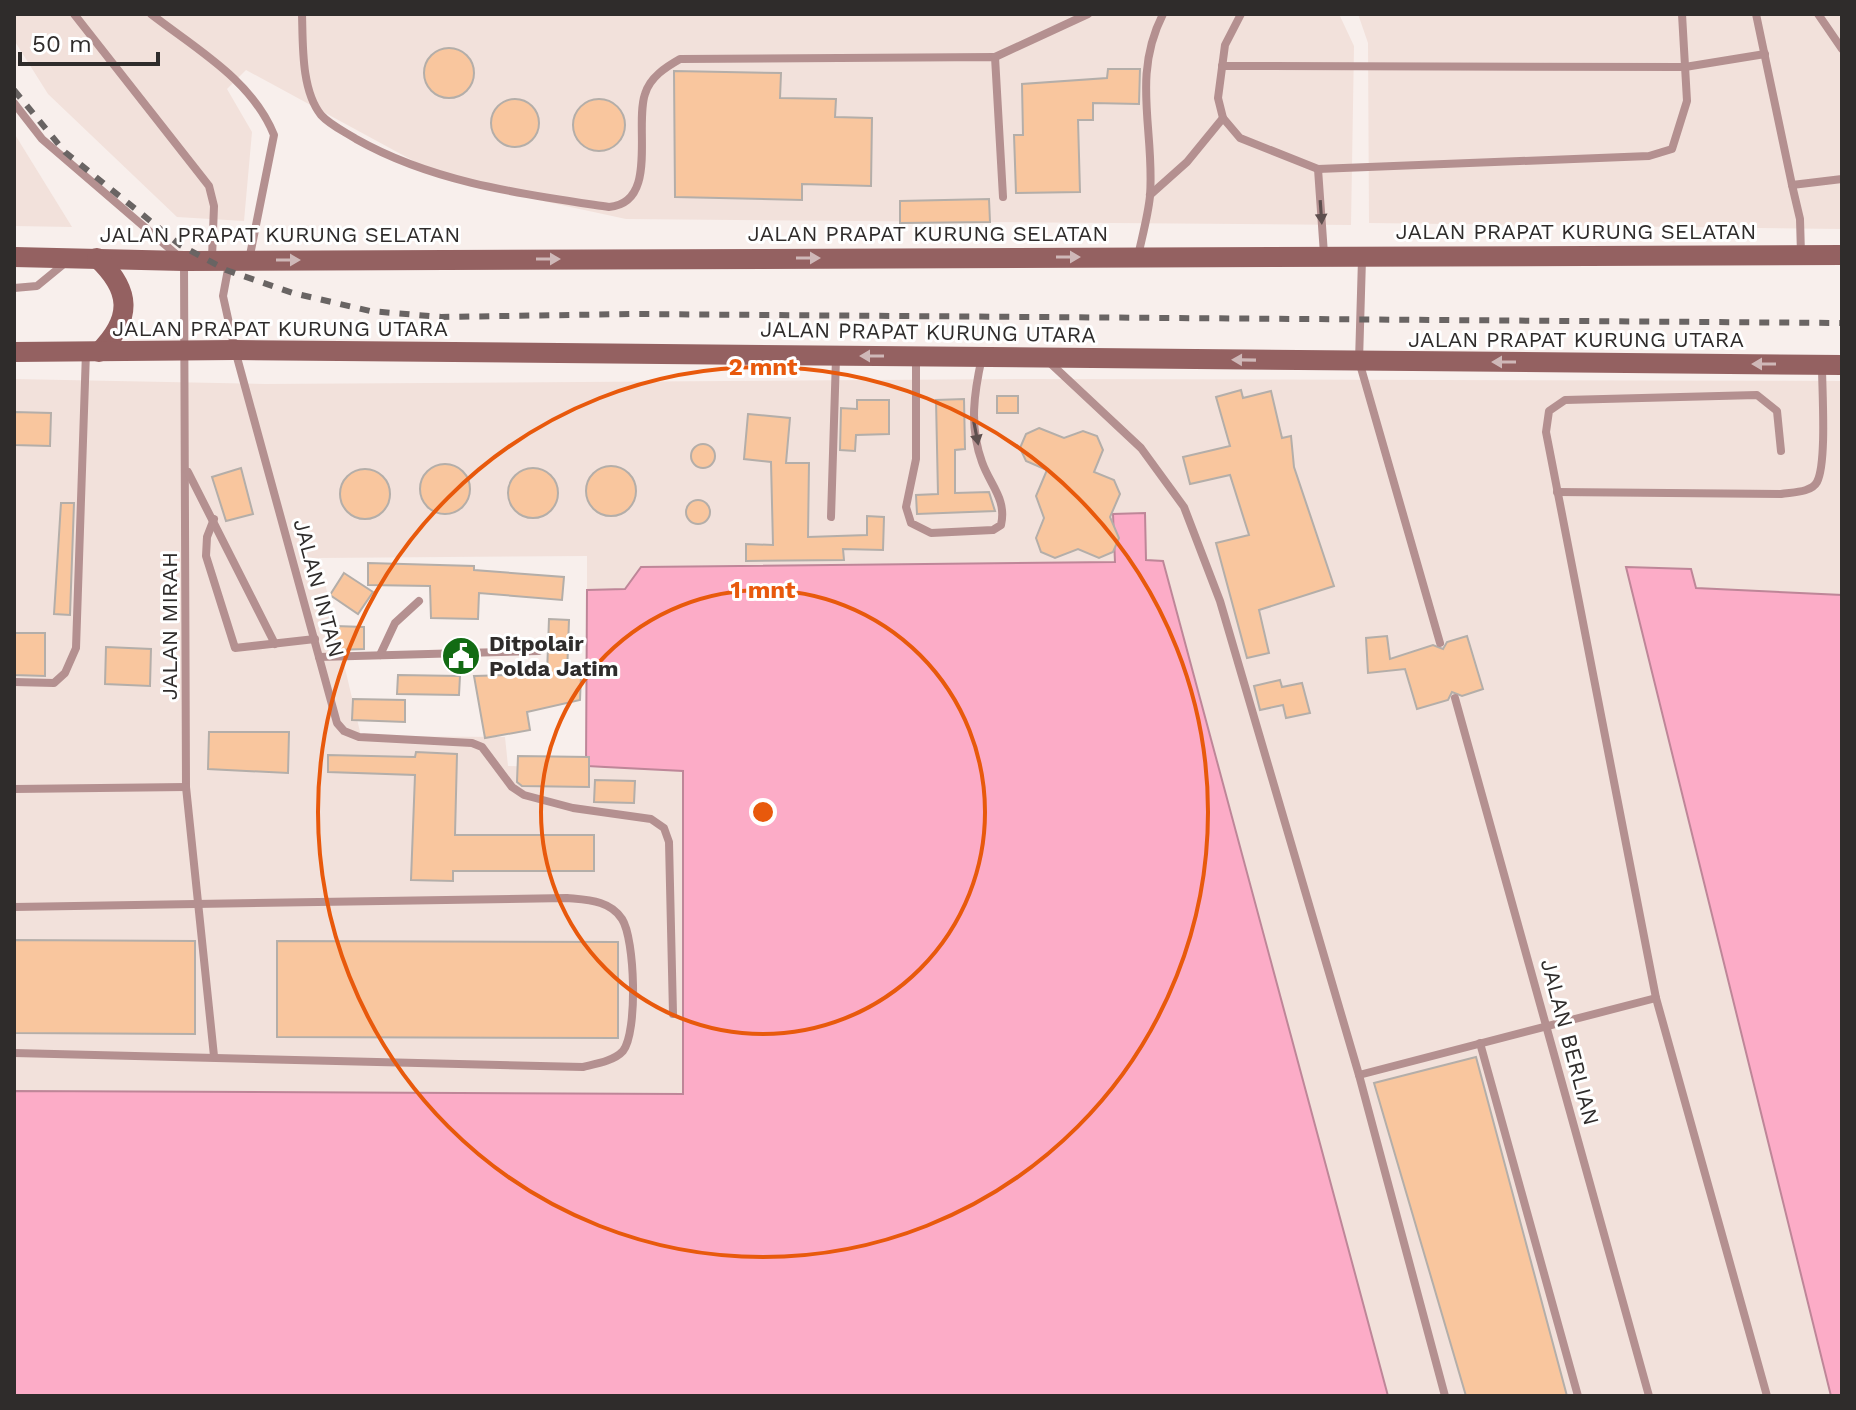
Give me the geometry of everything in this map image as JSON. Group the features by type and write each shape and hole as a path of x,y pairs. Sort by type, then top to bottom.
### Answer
{"street":[{"name":"JALAN PRAPAT KURUNG SELATAN","path":"14,257 184,261 1324,254 1842,255"},
{"path":"93,352 115,336 123,318 123,292 116,275 97,258"},
{"name":"JALAN PRAPAT KURUNG UTARA","path":"14,352 235,350 1832,365"}],"lane":[{"path":"74,14 209,186 231,260"},
{"path":"151,14 244,87 268,120 274,135 231,260"},
{"path":"302,14 311,98 322,116 338,129 374,149 461,182 609,207 621,206 634,196 641,165 644,95 652,80 680,59 995,57 1088,14"},
{"path":"1138,256 1150,195 1144,100 1148,55 1163,14"},
{"path":"1241,14 1225,45 1218,98 1223,118 1240,138 1318,169 1649,156 1672,149 1687,101 1682,14"},
{"path":"1756,14 1800,219 1801,255"},
{"path":"1818,14 1842,49"},
{"path":"1222,66 1685,67 1765,54"},
{"path":"995,57 1003,197"},
{"path":"14,103 42,139 184,261"},
{"path":"1150,195 1187,162 1223,118"},
{"path":"1318,169 1324,254"},
{"path":"1792,185 1842,179"},
{"path":"1362,254 1359,361 1440,643"},
{"path":"14,288 37,286 72,258"},
{"name":"JALAN INTAN","path":"231,260 223,296 235,350 337,723 344,731 359,737 449,741 482,747 512,787 524,795 573,808 651,819 664,828 669,842 673,1014"},
{"name":"JALAN MIRAH","path":"184,261 186,787 214,1056"},
{"path":"14,682 54,683 65,673 76,648 93,352"},
{"path":"831,517 836,356"},
{"path":"916,356 916,459 906,507 911,523 931,533 993,530 1001,525 1002,502 981,460 972,416 983,357"},
{"path":"1044,357 1141,448 1184,507 1220,601 1359,1075 1445,1396"},
{"path":"1557,492 1781,494 1809,489 1817,482 1832,365"},
{"path":"1767,1396 1656,998 1546,432 1549,411 1565,400 1757,395 1777,411 1781,451"},
{"path":"187,471 275,644"},
{"path":"214,519 207,537 206,556 231,643 242,650 315,639"},
{"path":"380,655 395,623 419,601"},
{"path":"319,657 539,651"},
{"name":"JALAN BERLIAN","path":"1455,698 1649,1396"},
{"path":"14,789 186,787"},
{"path":"14,907 196,901 567,898 602,902 621,917 631,939 631,1031 622,1052 604,1062 583,1067 14,1053"},
{"path":"1359,1075 1656,998"},
{"path":"1480,1043 1578,1396"}],"shaded area":[{"path":"14,14 1339,14 1354,46 1351,225 626,219 538,200 421,165 246,70 227,89 252,132 244,221 177,217 48,94 14,40"},
{"path":"1358,14 1842,14 1842,229 1369,223 1368,43"},
{"path":"14,133 72,227 14,226"},
{"path":"14,379 265,384 1027,379 1842,381 1842,595 1696,588 1626,568 1831,1396 1388,1396 1164,562 1146,560 1145,513 1115,562 642,567 626,589 587,590 587,556 319,558 361,736 505,737 508,766 683,770 683,1094 14,1091"},
{"path":"1145,513 1146,560 1163,561 1388,1396 14,1396 14,1091 683,1094 683,771 586,766 587,590 625,589 641,567 1115,562 1113,514"},
{"path":"1626,567 1691,569 1696,588 1842,595 1842,1396 1831,1396"}],"building":[{"path":"439,49 459,49 473,63 473,83 459,97 439,97 425,83 425,63"},
{"path":"1108,69 1140,69 1139,104 1093,103 1093,120 1078,120 1080,192 1016,193 1014,135 1023,135 1022,84 1107,78"},
{"path":"674,71 781,73 780,98 836,99 835,117 872,118 871,186 802,184 802,200 675,197"},
{"path":"515,99 524,100 532,106 538,114 538,132 532,140 524,146 515,147 506,146 498,140 492,132 491,123 492,114 498,106 506,100"},
{"path":"599,99 617,107 625,125 617,143 599,151 581,143 573,125 581,107"},
{"path":"989,199 990,222 900,223 900,201"},
{"path":"1241,390 1243,398 1271,391 1282,438 1291,436 1294,467 1334,586 1259,610 1269,653 1247,658 1216,543 1249,535 1230,475 1190,484 1183,457 1230,446 1216,397"},
{"path":"997,396 1018,396 1018,413 997,413"},
{"path":"964,399 965,449 955,450 955,493 989,492 995,511 917,514 916,495 938,494 936,400"},
{"path":"857,400 889,400 889,434 856,435 855,451 840,450 841,408 857,409"},
{"path":"14,412 51,413 50,446 14,445"},
{"path":"748,414 790,418 786,463 809,463 808,537 867,535 867,516 884,517 883,550 843,549 844,560 746,561 746,544 773,545 771,462 744,459"},
{"path":"1039,428 1064,438 1083,431 1097,436 1103,450 1094,472 1114,480 1120,494 1110,517 1119,538 1113,552 1099,558 1078,549 1055,558 1041,552 1036,538 1044,518 1036,496 1047,470 1026,461 1020,448 1026,434"},
{"path":"703,444 712,447 715,456 712,465 703,468 694,465 691,456 694,447"},
{"path":"445,464 463,471 470,489 463,507 445,514 427,507 420,489 427,471"},
{"path":"611,466 628,474 636,491 628,508 611,516 594,508 586,491 594,474"},
{"path":"241,468 253,514 226,521 212,477"},
{"path":"533,468 550,476 558,493 550,510 533,518 516,510 508,493 516,476"},
{"path":"365,469 383,476 390,494 383,512 365,519 347,512 340,494 347,476"},
{"path":"698,500 707,503 710,512 707,521 698,524 689,521 686,512 689,503"},
{"path":"61,503 74,503 70,615 54,614"},
{"path":"368,563 474,566 474,570 564,577 562,600 479,593 478,619 431,618 430,586 368,585"},
{"path":"344,573 373,592 358,614 330,595"},
{"path":"549,619 569,620 567,674 581,675 580,700 527,712 530,730 485,738 474,676 547,674"},
{"path":"335,626 364,627 364,649 335,650"},
{"path":"14,633 45,633 45,676 14,675"},
{"path":"1387,636 1390,659 1433,645 1443,649 1447,642 1467,636 1483,689 1462,696 1452,692 1448,700 1417,709 1405,669 1368,673 1366,638"},
{"path":"106,647 151,649 150,686 105,684"},
{"path":"398,675 460,676 459,695 397,694"},
{"path":"1280,680 1282,687 1302,683 1310,713 1286,718 1283,705 1260,710 1254,686"},
{"path":"353,699 405,700 405,722 352,720"},
{"path":"209,732 289,732 288,773 208,769"},
{"path":"416,752 457,754 455,835 594,835 594,871 453,871 453,881 411,880 415,775 328,772 328,755 415,757"},
{"path":"518,756 589,757 589,787 522,786 517,782"},
{"path":"595,780 635,781 634,803 594,802"},
{"path":"14,940 195,941 195,1034 14,1033"},
{"path":"277,941 618,942 618,1038 277,1037"},
{"path":"1476,1057 1567,1396 1466,1396 1374,1083"}],"railway":[{"path":"14,90 65,152 180,245 226,270 293,293 370,311 441,317 633,314 1842,323"}],"place":[{"name":"Ditpolair Polda Jatim","path":"461,656"}]}
